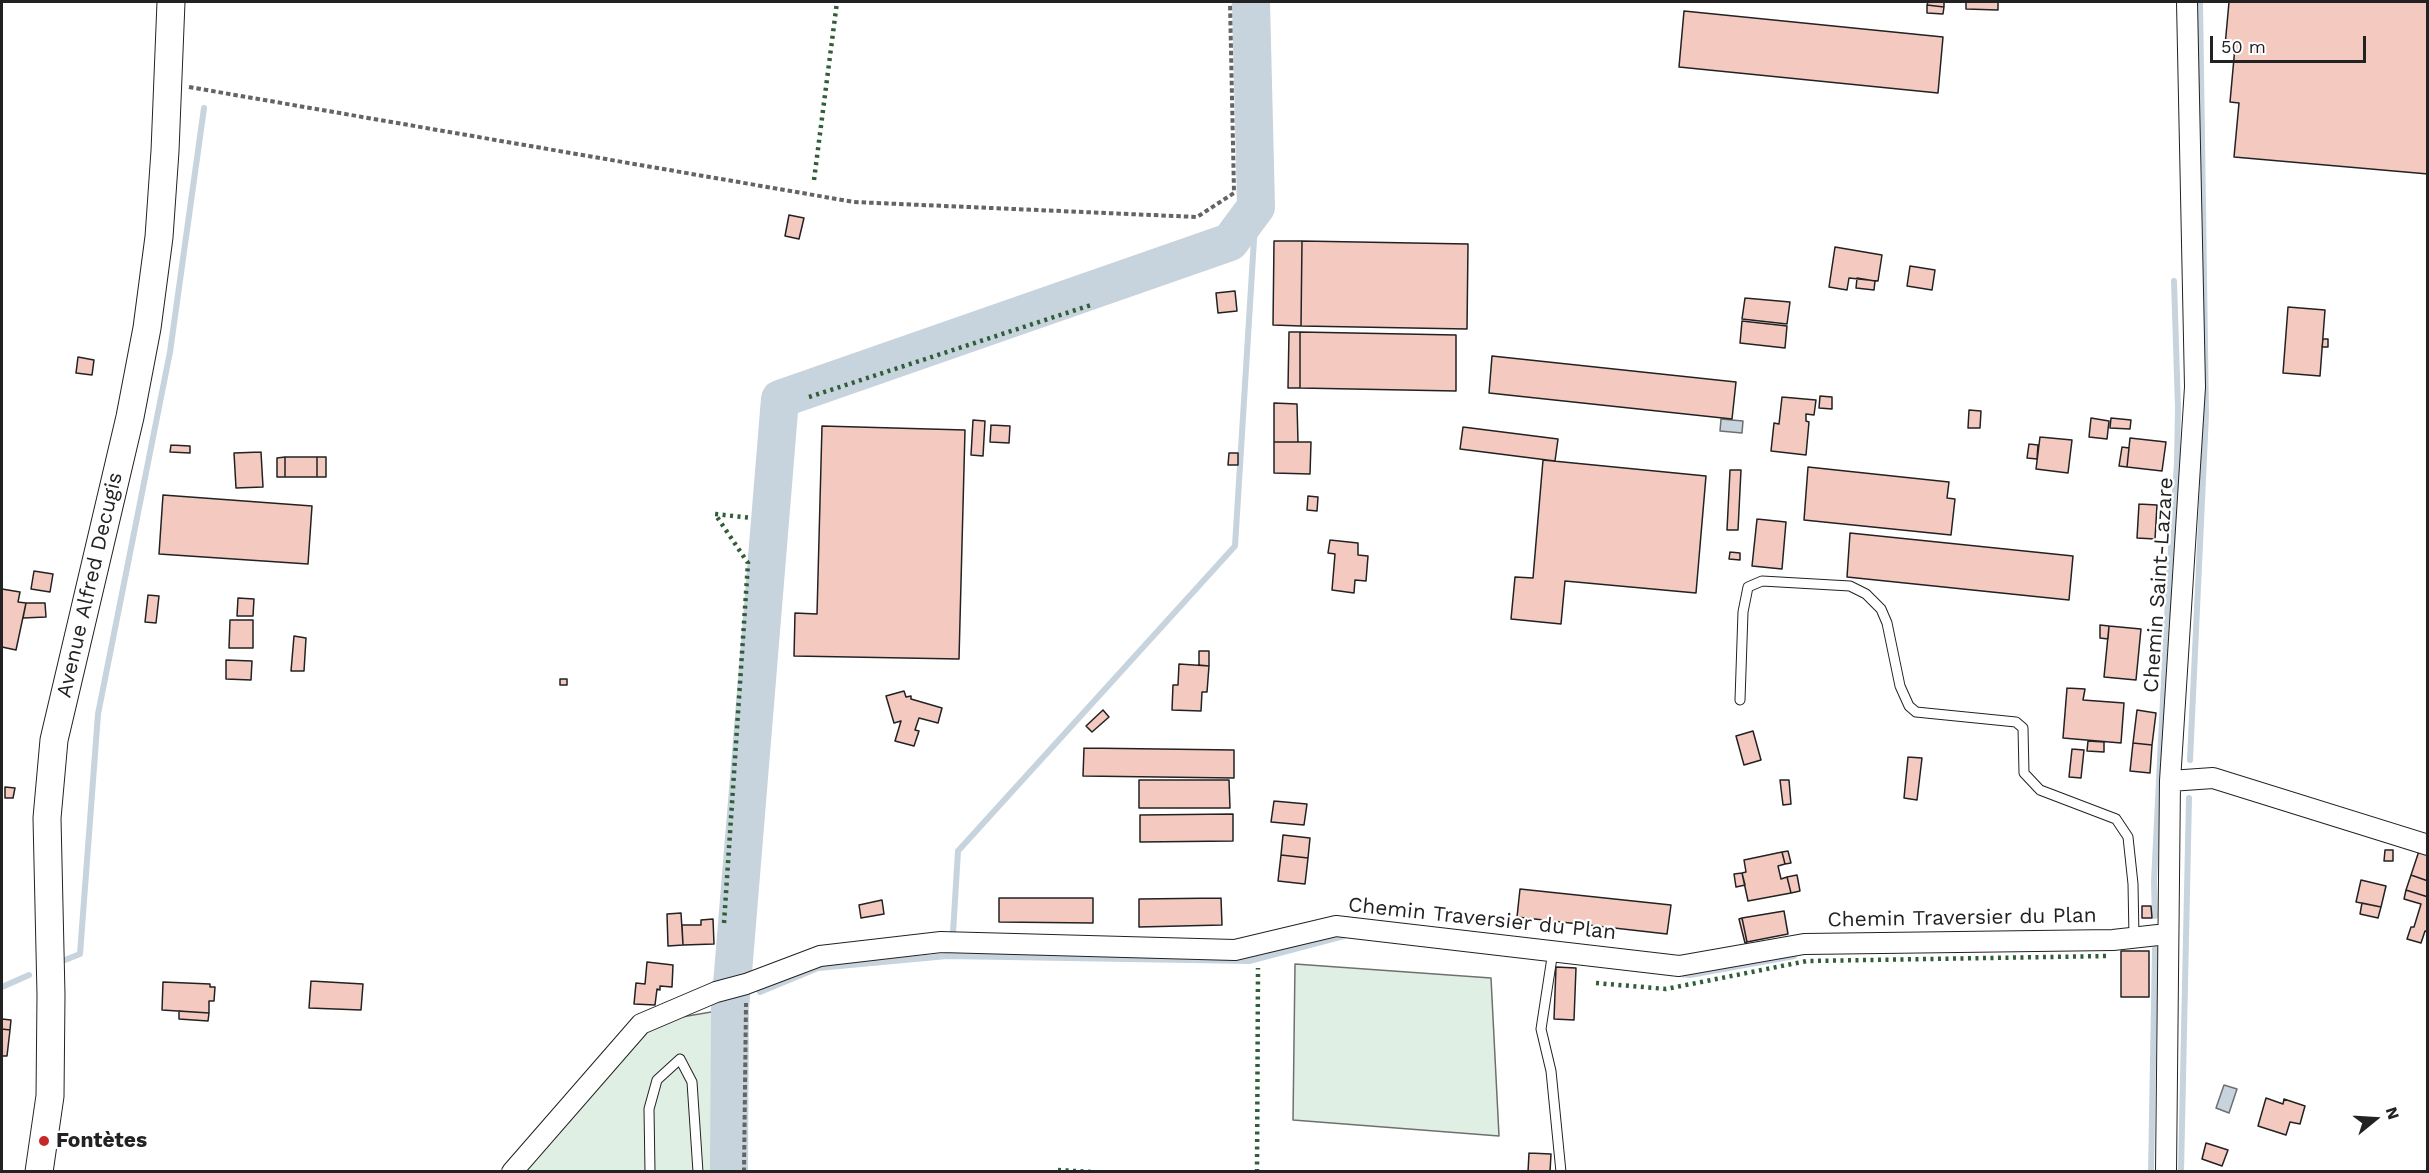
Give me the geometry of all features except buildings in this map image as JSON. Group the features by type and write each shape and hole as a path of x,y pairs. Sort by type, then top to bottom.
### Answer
{"street":[{"name":"Avenue Alfred Decugis","path":"39,1172 50,1096 51,995 47,818 54,740 130,417 147,328 159,237 171,2"},
{"name":"Chemin Saint-Lazare","path":"2166,1172 2170,781 2195,387 2187,2"},
{"path":"2170,781 2213,778 2427,845"},
{"name":"Chemin Traversier du Plan","path":"512,1172 641,1024 716,992 746,984 820,956 941,942 1235,950 1336,926 1679,966 1804,945 2113,940 2167,934"}],"lane":[{"path":"1740,699 1743,612 1748,587 1762,581 1850,586 1866,594 1881,609 1887,623 1900,686 1909,706 1916,712 2016,722 2023,728 2024,773 2040,790 2116,819 2128,837 2133,884 2134,937"},
{"path":"1553,951 1541,1029 1551,1071 1561,1172"},
{"path":"650,1172 649,1109 657,1080 680,1059 692,1082 698,1172"}],"path":[{"path":"168,84 854,202 1197,217 1234,193 1230,2"},
{"path":"744,1172 746,984"}],"green space":[{"path":"1295,964 1491,978 1499,1136 1293,1120"},
{"path":"717,1011 715,1171 524,1172 641,1034 670,1019"}],"shaded area":[{"path":"1721,419 1743,421 1742,433 1720,431"},
{"path":"2224,1085 2237,1089 2229,1113 2216,1108"}],"waterway":[{"path":"729,1172 730,1009 780,399 1230,242 1256,207 1251,2"},
{"path":"2190,760 2206,414 2200,2"},
{"path":"65,960 80,954 98,714 170,352 204,108"},
{"path":"953,933 958,851 1235,546 1256,207"},
{"path":"2155,916 2154,882 2177,463 2178,409 2174,281"},
{"path":"2181,1172 2189,798"},
{"path":"760,992 818,968 947,956 1249,961 1344,936"},
{"path":"2151,1172 2155,949"},
{"path":"1680,974 1690,975 1794,956"},
{"path":"2,987 29,975"}],"hedge":[{"path":"814,180 837,2"},
{"path":"809,397 1091,305"},
{"path":"724,923 748,563 715,514 752,518"},
{"path":"1596,983 1666,989 1807,961 2108,956"},
{"path":"1257,1172 1258,968"},
{"path":"1058,1170 1092,1172"}],"place":[{"name":"Fontètes","path":"44,1141"}]}
